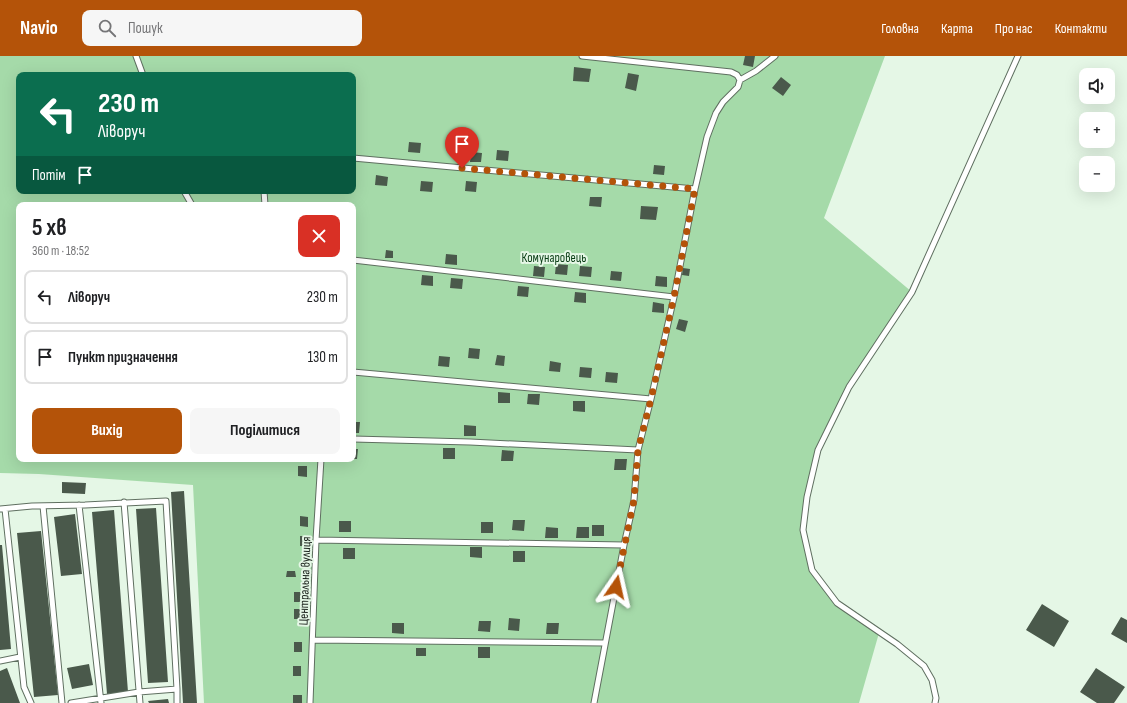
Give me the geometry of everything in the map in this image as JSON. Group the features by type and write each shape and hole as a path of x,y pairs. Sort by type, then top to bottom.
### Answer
{"lane":[{"path":"136,56 142,72"},
{"path":"582,56 731,72 737,75 740,80"},
{"path":"594,703 634,500 638,450 674,297 695,189 712,121 723,102 738,86 740,80 756,71 775,56"},
{"path":"935,703 936,698 932,680 924,666 897,644 837,603 812,570 804,530 808,497 818,450 849,388 912,292 1018,56"},
{"path":"356,158 695,189"},
{"path":"356,260 674,297"},
{"path":"356,372 651,399"},
{"path":"356,439 470,442 638,450"},
{"name":"Центральна вулиця","path":"310,703 314,640 316,540 321,462"},
{"path":"31,703 24,687 2,509 166,501 178,703"},
{"path":"124,502 140,703"},
{"path":"79,505 100,701"},
{"path":"43,506 62,703"},
{"path":"316,540 624,545"},
{"path":"314,640 605,643"},
{"path":"0,661 20,657"},
{"path":"71,703 100,701 139,692 177,689"}],"green space":[{"name":"Комунаровець","path":"0,56 885,56 824,218 912,292 849,387 818,450 803,530 812,570 837,603 879,633 859,703 204,703 193,485 39,474 0,473"}],"building":[{"path":"745,56 755,56 753,67 743,65"},
{"path":"574,67 591,69 589,82 573,81"},
{"path":"628,73 639,75 636,91 625,88"},
{"path":"781,77 791,85 783,96 772,88"},
{"path":"409,142 421,143 420,153 408,152"},
{"path":"497,150 509,151 508,161 496,160"},
{"path":"471,152 482,153 481,162 470,162"},
{"path":"654,165 665,166 664,175 653,174"},
{"path":"376,175 388,177 387,186 375,185"},
{"path":"421,181 433,182 432,192 420,191"},
{"path":"466,181 477,182 476,192 465,191"},
{"path":"590,197 602,197 601,207 589,206"},
{"path":"641,206 658,207 656,220 640,219"},
{"path":"386,250 393,251 393,258 385,258"},
{"path":"446,254 457,255 457,265 445,264"},
{"path":"556,264 568,265 567,275 555,274"},
{"path":"534,266 545,267 544,277 533,276"},
{"path":"580,266 592,267 591,277 579,276"},
{"path":"683,268 690,269 689,276 682,275"},
{"path":"611,271 622,272 621,281 610,280"},
{"path":"422,275 433,276 433,286 421,285"},
{"path":"656,276 667,277 667,287 655,286"},
{"path":"451,278 463,279 462,289 450,288"},
{"path":"518,286 529,287 528,297 517,296"},
{"path":"575,292 586,293 586,303 574,302"},
{"path":"653,302 664,304 664,313 652,312"},
{"path":"679,319 688,321 685,332 676,329"},
{"path":"469,348 480,349 479,359 468,358"},
{"path":"497,355 505,356 504,366 495,365"},
{"path":"439,356 450,357 449,367 438,366"},
{"path":"550,361 561,363 560,372 549,371"},
{"path":"580,367 592,368 591,378 579,377"},
{"path":"606,372 618,373 617,383 605,382"},
{"path":"498,392 510,393 510,403 498,403"},
{"path":"528,394 540,394 539,405 527,404"},
{"path":"573,401 585,401 585,412 573,411"},
{"path":"356,422 360,422 359,433 356,433"},
{"path":"464,425 476,426 476,436 464,436"},
{"path":"443,448 455,448 455,459 443,459"},
{"path":"356,449 358,449 357,459"},
{"path":"502,450 514,451 513,461 501,461"},
{"path":"615,459 627,459 626,470 614,470"},
{"path":"298,466 307,466 307,477 298,476"},
{"path":"62,482 86,483 85,494 62,493"},
{"path":"184,491 197,703 183,703 171,492"},
{"path":"156,508 168,682 148,683 136,509"},
{"path":"114,510 128,692 107,694 92,512"},
{"path":"75,514 82,574 61,576 54,517"},
{"path":"300,516 308,517 308,527 300,526"},
{"path":"513,520 525,520 524,531 512,530"},
{"path":"339,521 351,521 351,532 339,532"},
{"path":"481,522 493,522 493,533 481,533"},
{"path":"592,525 604,525 604,536 592,536"},
{"path":"546,527 558,528 558,538 545,538"},
{"path":"577,527 589,527 589,538 576,538"},
{"path":"41,531 58,695 34,697 17,533"},
{"path":"300,536 308,536 308,546 300,546"},
{"path":"0,545 2,545 11,649 0,650"},
{"path":"470,547 482,547 482,558 470,557"},
{"path":"343,548 355,548 355,559 343,559"},
{"path":"513,551 525,551 525,562 513,562"},
{"path":"287,571 295,571 296,577 286,577"},
{"path":"294,592 303,592 302,602 294,602"},
{"path":"1042,604 1069,621 1054,647 1026,630"},
{"path":"294,609 302,609 302,619 294,619"},
{"path":"1121,617 1127,620 1127,643 1111,634"},
{"path":"509,618 520,619 519,631 508,630"},
{"path":"479,621 491,621 490,632 478,631"},
{"path":"392,623 404,623 404,634 392,633"},
{"path":"547,623 559,623 558,634 546,634"},
{"path":"294,642 302,642 302,652 294,652"},
{"path":"478,647 490,647 490,658 478,658"},
{"path":"416,648 426,648 426,656 416,656"},
{"path":"89,664 93,685 72,689 67,668"},
{"path":"293,666 301,666 301,676 293,676"},
{"path":"7,668 20,703 0,703 0,671"},
{"path":"1096,668 1125,687 1114,703 1097,703 1080,692"},
{"path":"293,695 302,695 302,703 293,703"},
{"path":"168,699 169,703 149,703 148,701"}],"route":[{"path":"462,168 695,189 674,297 638,450 634,500 616,587"}]}
